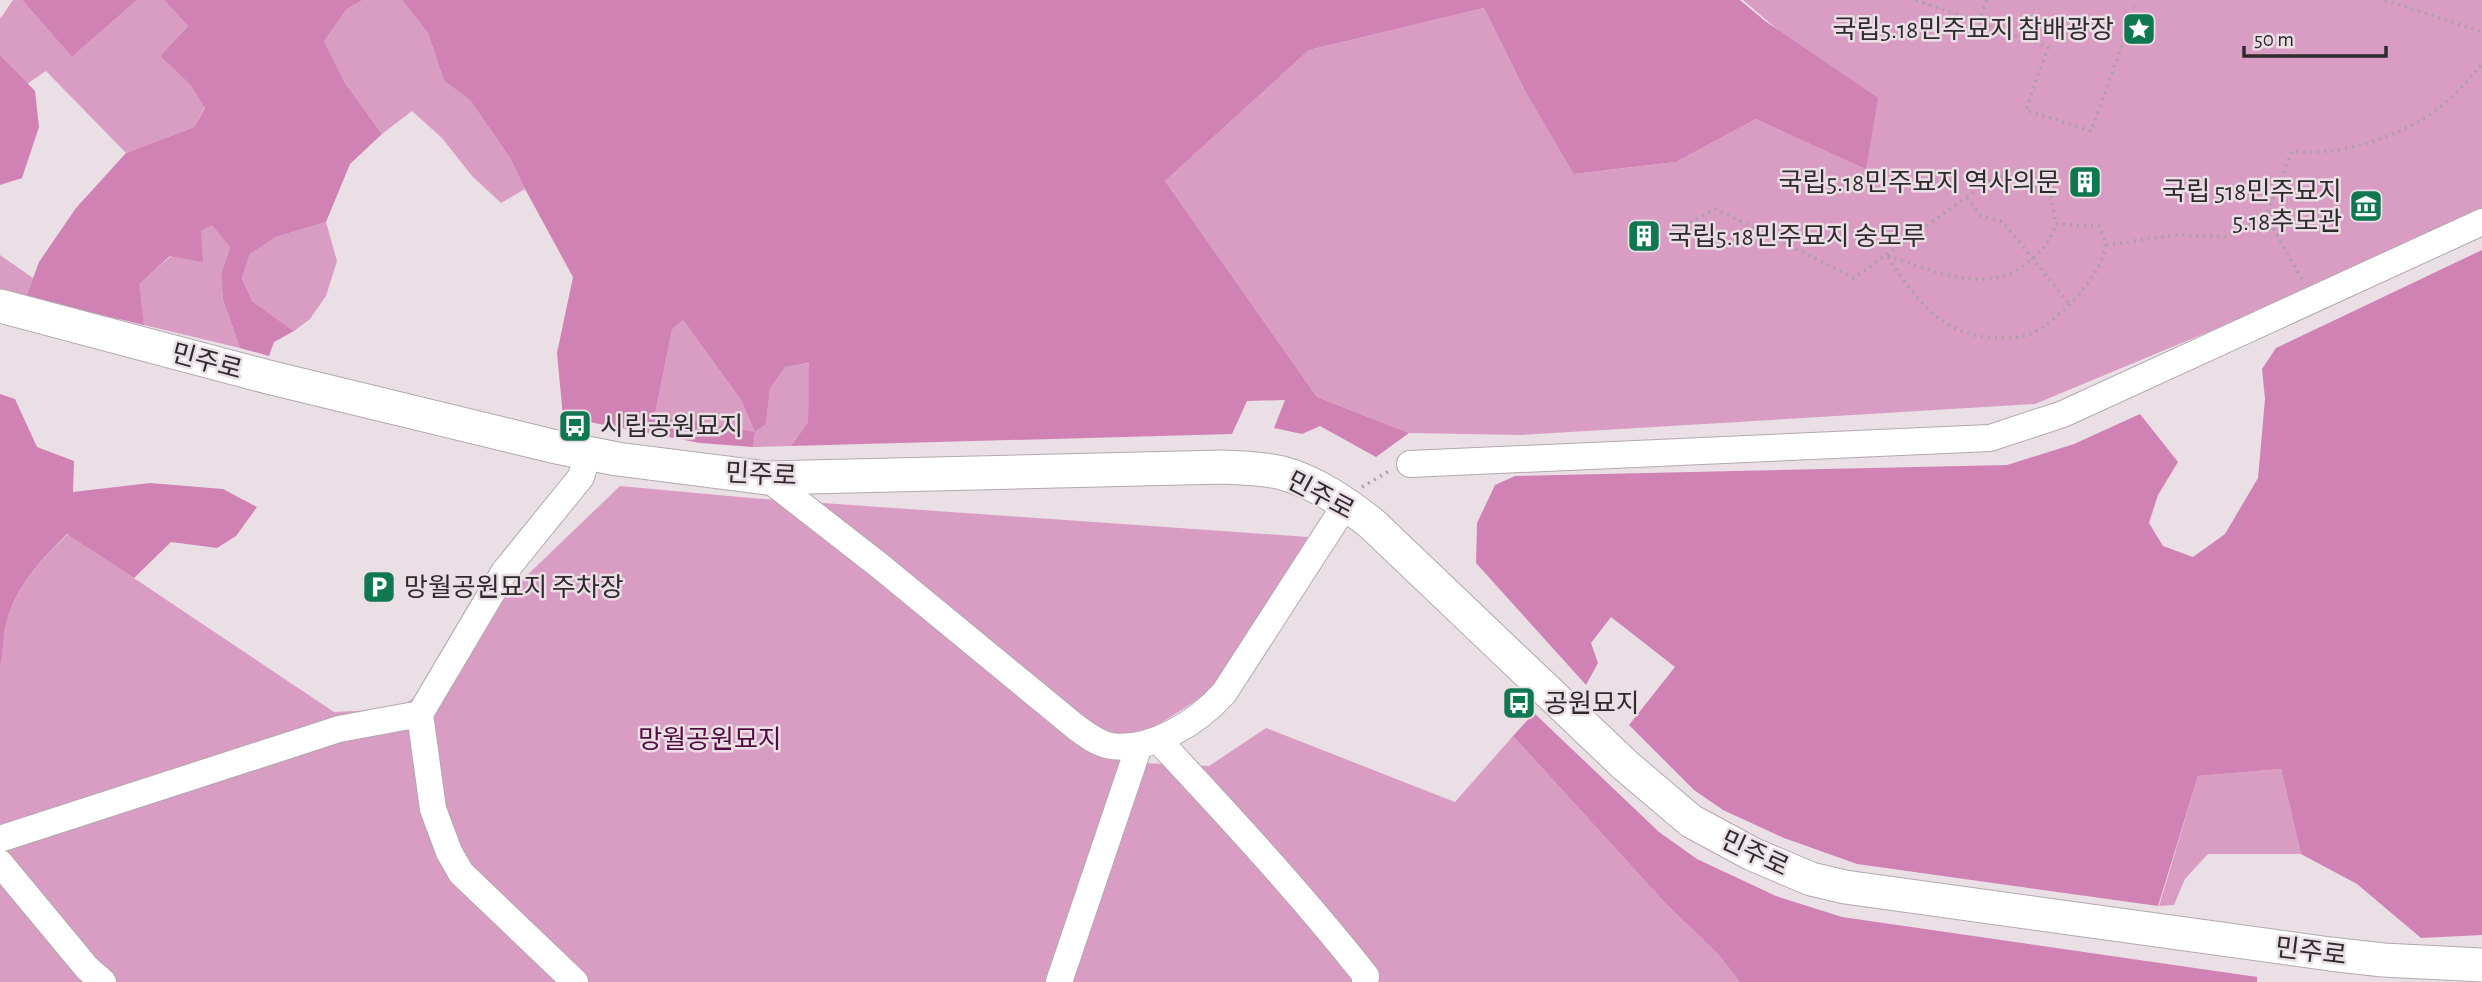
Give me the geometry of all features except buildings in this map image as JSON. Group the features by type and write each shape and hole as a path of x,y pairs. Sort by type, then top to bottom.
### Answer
{"main road":[{"name":"민주로","path":"0,306 268,377 617,459 767,478 1223,467 1282,473 1320,488 1371,523 1625,765 1691,821 1752,854 1799,874 1845,887 2330,954 2396,961 2482,965"}],"lane":[{"path":"1410,464 1990,439 2063,414 2482,222"},
{"path":"575,982 461,873 449,852 433,809 420,714 505,572 581,477 588,453"},
{"path":"767,478 880,566 1077,728 1109,746 1149,743 1210,708 1224,693 1346,504"},
{"path":"0,839 339,729 420,714"},
{"path":"1059,982 1149,743"},
{"path":"1149,743 1246,834 1366,976 1364,982"},
{"path":"0,863 88,977"}],"path":[{"path":"1916,0 2048,47 2026,110 2091,131 2136,7"},
{"path":"1979,22 1987,0"},
{"path":"2385,0 2482,32"},
{"path":"2106,245 2175,235 2227,237 2266,216 2292,151 2323,153 2355,148 2395,132 2435,111 2463,86 2482,64"},
{"path":"1671,232 1716,209 1854,278 1997,175 2050,192 2056,224 2049,242 2033,259 2003,278 1987,281 1941,273 1886,255"},
{"path":"1966,197 1980,215 2003,222 2069,304"},
{"path":"2266,216 2312,300"},
{"path":"1886,255 1926,308 1950,325 1972,334 1998,337 2027,335 2069,304 2099,268 2106,245 2099,226 2056,224"},
{"path":"1346,504 1366,483 1379,475 1410,464"}],"green space":[{"path":"13,0 22,0 72,57 137,0 164,0 188,26 160,56 191,84 205,107 194,127 126,153 46,71 27,84 0,55 0,19"},
{"path":"363,0 402,0 428,33 444,81 470,100 510,158 525,189 501,203 472,176 442,138 412,111 382,134 345,83 324,41 347,9"},
{"path":"1743,0 2482,0 2482,208 2237,320 2035,404 1521,435 1409,433 1317,397 1165,181 1309,50 1484,8 1525,91 1575,174 1676,162 1756,119 1866,168 1778,30"},
{"path":"326,222 337,261 326,296 310,319 294,331 252,301 242,278 250,254 276,237"},
{"path":"213,224 230,247 221,274 223,300 240,348 144,325 138,284"},
{"path":"0,255 33,278 26,297 0,289"},
{"path":"683,320 741,400 755,432 766,424 770,389 785,367 810,363 808,422 791,446 753,447 755,433 654,419 672,330"},
{"name":"망월공원묘지","path":"620,486 751,498 1308,537 1227,669 1205,695 1153,728 1050,982 0,982 0,668 5,629 21,589 37,566 68,534 334,712 397,709 423,692 465,610 493,608"},
{"path":"1266,728 1455,802 1513,736 1667,905 1717,953 1740,982 1073,982 1144,763 1209,766"},
{"path":"2281,769 2301,854 2208,854 2185,879 2174,905 2159,906 2198,776"}],"shaded area":[{"path":"22,0 137,0 72,57"},
{"path":"164,0 363,0 347,9 324,41 345,83 382,134 350,164 326,222 276,237 250,254 242,278 252,301 294,331 274,342 269,356 240,348 223,300 221,274 230,247 212,225 201,231 203,262 170,256 139,284 144,325 26,297 39,262 76,208 126,153 194,127 205,108 190,84 160,56 188,26"},
{"path":"402,0 1740,0 1765,21 1878,98 1866,169 1756,119 1676,162 1574,174 1525,91 1484,8 1309,50 1165,181 1317,397 1409,433 1376,457 1320,426 1302,434 1274,428 1285,400 1247,401 1232,434 791,446 808,422 809,363 785,367 770,389 766,424 755,432 753,447 700,443 563,417 557,353 573,277 510,158 470,100 444,81 428,33","holes":["683,320 741,400 755,432 685,419 654,419 672,330"]},
{"path":"0,55 35,91 39,127 22,178 0,185"},
{"path":"2482,250 2482,935 2421,938 2357,884 2301,854 2281,769 2198,776 2158,906 1857,864 1784,838 1723,810 1694,790 1629,725 1675,667 1611,617 1591,643 1598,663 1586,685 1476,563 1477,523 1495,485 1515,476 2007,465 2074,444 2140,414 2178,462 2158,495 2149,523 2163,546 2193,557 2225,534 2258,478 2265,399 2262,369 2276,348"},
{"path":"0,394 15,399 37,447 74,461 73,492 150,483 223,489 257,507 236,536 217,548 171,542 134,578 67,534 28,577 14,601 5,629 0,668"},
{"path":"1534,713 1659,832 1697,859 1776,896 1842,917 2257,977 2257,982 1740,982 1717,953 1667,905 1513,736"}],"place":[{"name":"국립5.18민주묘지 참배광장","path":"2139,29"},
{"name":"국립5.18민주묘지 역사의문","path":"2085,182"},
{"name":"국립 518민주묘지 5.18추모관","path":"2366,206"},
{"name":"국립5.18민주묘지 숭모루","path":"1644,236"},
{"name":"시립공원묘지","path":"575,426"},
{"name":"망월공원묘지 주차장","path":"379,587"},
{"name":"공원묘지","path":"1519,703"}]}
